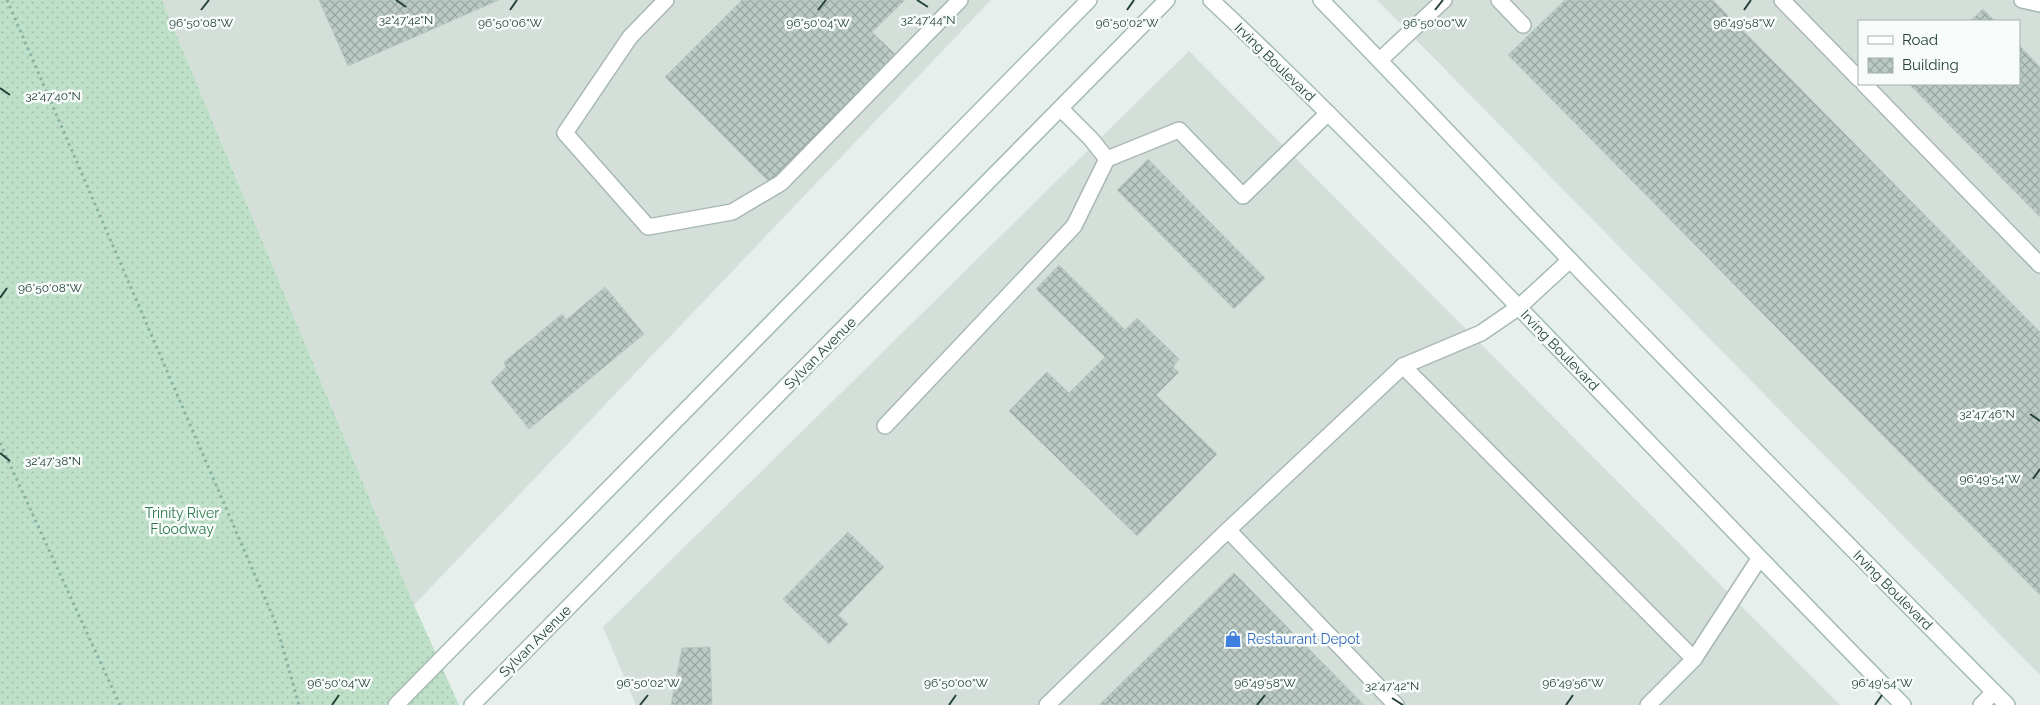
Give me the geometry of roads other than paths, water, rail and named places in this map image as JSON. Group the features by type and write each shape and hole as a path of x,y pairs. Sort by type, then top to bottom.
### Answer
{"main road":[{"path":"666,0 630,37 565,133 648,227 732,212 781,183 960,0"},
{"path":"396,705 1089,0"},
{"name":"Sylvan Avenue","path":"472,705 1168,0"},
{"name":"Irving Boulevard","path":"1211,0 1328,113 1519,307 1759,558 1903,705"},
{"name":"Irving Boulevard","path":"1321,0 1570,260 2007,705"},
{"path":"1380,60 1444,0"},
{"path":"1499,0 1523,24"},
{"path":"1782,0 1858,78"},
{"path":"2022,0 2040,4"},
{"path":"1865,85 2040,265"},
{"path":"1061,109 1091,139 1106,159"},
{"path":"886,426 1074,226 1106,159 1178,130 1244,196 1328,113"},
{"path":"1047,705 1228,530 1403,366 1481,333 1519,307 1570,260"},
{"path":"1403,366 1694,659"},
{"path":"1228,530 1396,705"},
{"path":"1648,705 1694,659 1759,558"},
{"path":"1981,705 1994,692"}],"place":[{"name":"Restaurant Depot","path":"1233,639"}],"park label":[{"name":"Trinity River Floodway","path":"182,522"}]}
